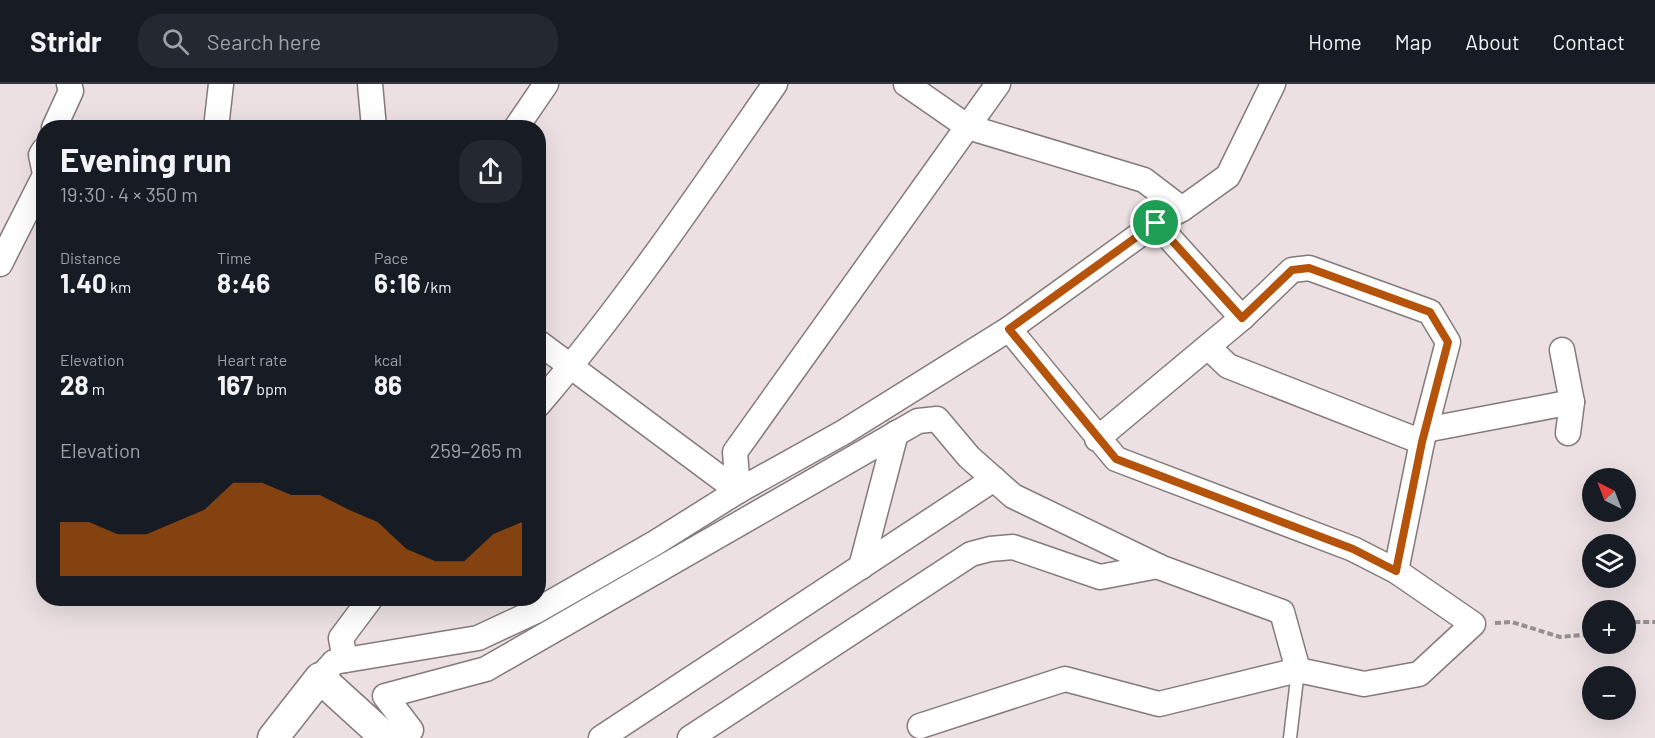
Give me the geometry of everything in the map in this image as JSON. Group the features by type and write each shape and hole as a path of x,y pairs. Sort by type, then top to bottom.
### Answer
{"street":[{"path":"58,120 71,91 69,84"},
{"path":"217,120 220,84"},
{"path":"370,84 373,120"},
{"path":"521,120 546,84"},
{"path":"546,396 572,366 722,162 775,84"},
{"path":"906,84 968,127 1144,180 1182,209"},
{"path":"738,491 735,452 998,84"},
{"path":"546,605 738,491 844,432 1009,329 1156,223 1182,209 1228,176 1273,84"},
{"path":"0,264 36,193"},
{"path":"1156,223 1242,318"},
{"path":"1097,439 1242,318 1292,270 1309,268 1430,312 1448,342 1423,436 1396,571"},
{"path":"920,726 1065,679 1159,704 1298,670 1364,684 1419,674 1473,624 1396,571 1353,549 1116,459 1097,439 1009,329"},
{"path":"1208,347 1228,366 1423,436 1572,402"},
{"path":"546,348 738,491"},
{"path":"1562,350 1572,402 1568,433"},
{"path":"406,736 385,696 486,669 918,421 937,419 969,457 1013,495 1158,566 1282,612 1298,670"},
{"path":"861,567 896,434"},
{"path":"601,738 994,479"},
{"path":"702,514 715,538"},
{"path":"690,738 971,554 990,549 1013,547 1100,577 1158,566"},
{"path":"345,660 341,639 362,606"},
{"path":"273,738 334,662 478,638 544,606"},
{"path":"320,678 406,736"}],"lane":[{"path":"1290,738 1298,670"}],"path":[{"path":"1473,624 1512,622 1560,637 1582,635"},
{"path":"1636,622 1655,622"}],"route":[{"path":"1156,223 1242,318 1292,270 1309,268 1430,312 1448,342 1422,442 1396,571 1353,549 1116,459 1097,439 1009,329 1156,223"}]}
